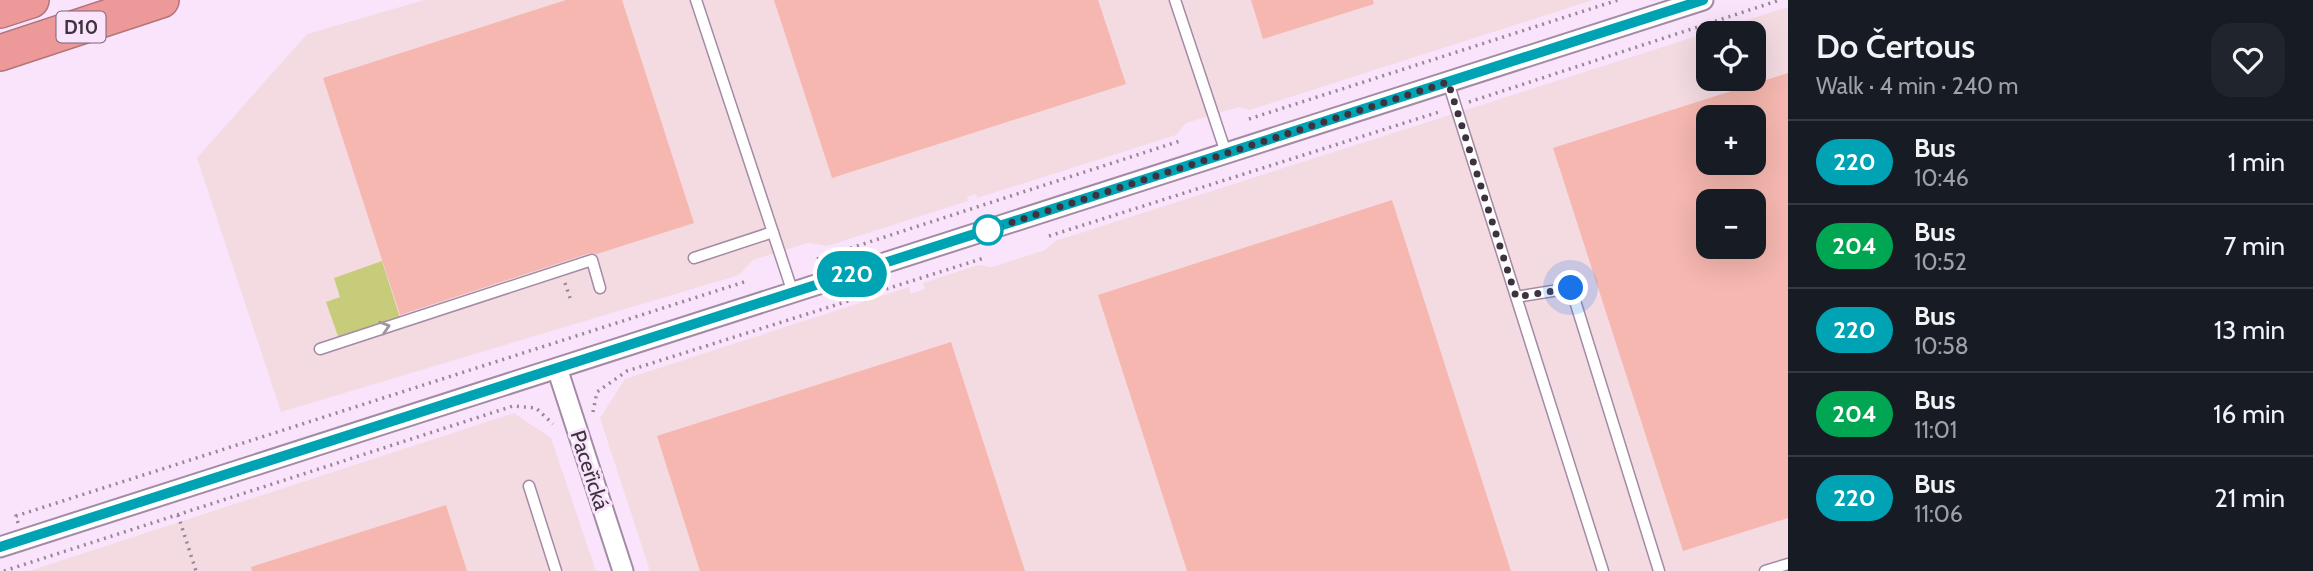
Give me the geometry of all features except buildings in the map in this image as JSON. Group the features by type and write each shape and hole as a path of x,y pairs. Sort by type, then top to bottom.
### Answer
{"highway":[{"name":"D10","path":"0,10 31,0"},
{"name":"D10","path":"0,53 161,0"}],"street":[{"path":"0,547 1703,0"},
{"name":"Paceřická","path":"557,368 623,571"}],"lane":[{"path":"696,0 793,293"},
{"path":"1175,0 1226,153"},
{"path":"1448,82 1603,571"},
{"path":"694,258 773,232"},
{"path":"320,349 592,260 600,288"},
{"path":"1516,297 1571,288 1659,571"},
{"path":"529,486 556,571"},
{"path":"1765,571 1788,564"}],"path":[{"path":"1249,119 1618,0"},
{"path":"1049,236 1780,0"},
{"path":"817,259 1183,140"},
{"path":"597,425 593,412 597,392 627,371 984,257"},
{"path":"23,540 16,516 744,282"},
{"path":"4,571 513,406 536,408 552,424 593,412"},
{"path":"178,514 196,571"}],"shaded area":[{"path":"424,0 1593,0 1250,110 1239,107 1186,123 1176,135 977,198 976,194 967,197 968,201 827,246 808,243 753,260 739,275 281,412 197,158 307,34"},
{"path":"1788,7 1788,571 650,571 600,418 625,379 909,287 911,294 925,289 923,283 978,265 992,267 1045,250 1055,241 1696,36 1696,91 1766,91 1766,21 1744,21"},
{"path":"514,413 551,438 596,571 29,571"}],"green space":[{"path":"382,261 400,318 339,339 326,302 340,297 334,278"}],"bus line":[{"name":"220","path":"0,547 1703,0"}],"route":[{"path":"988,230 1448,82 1516,297 1571,288"}]}
